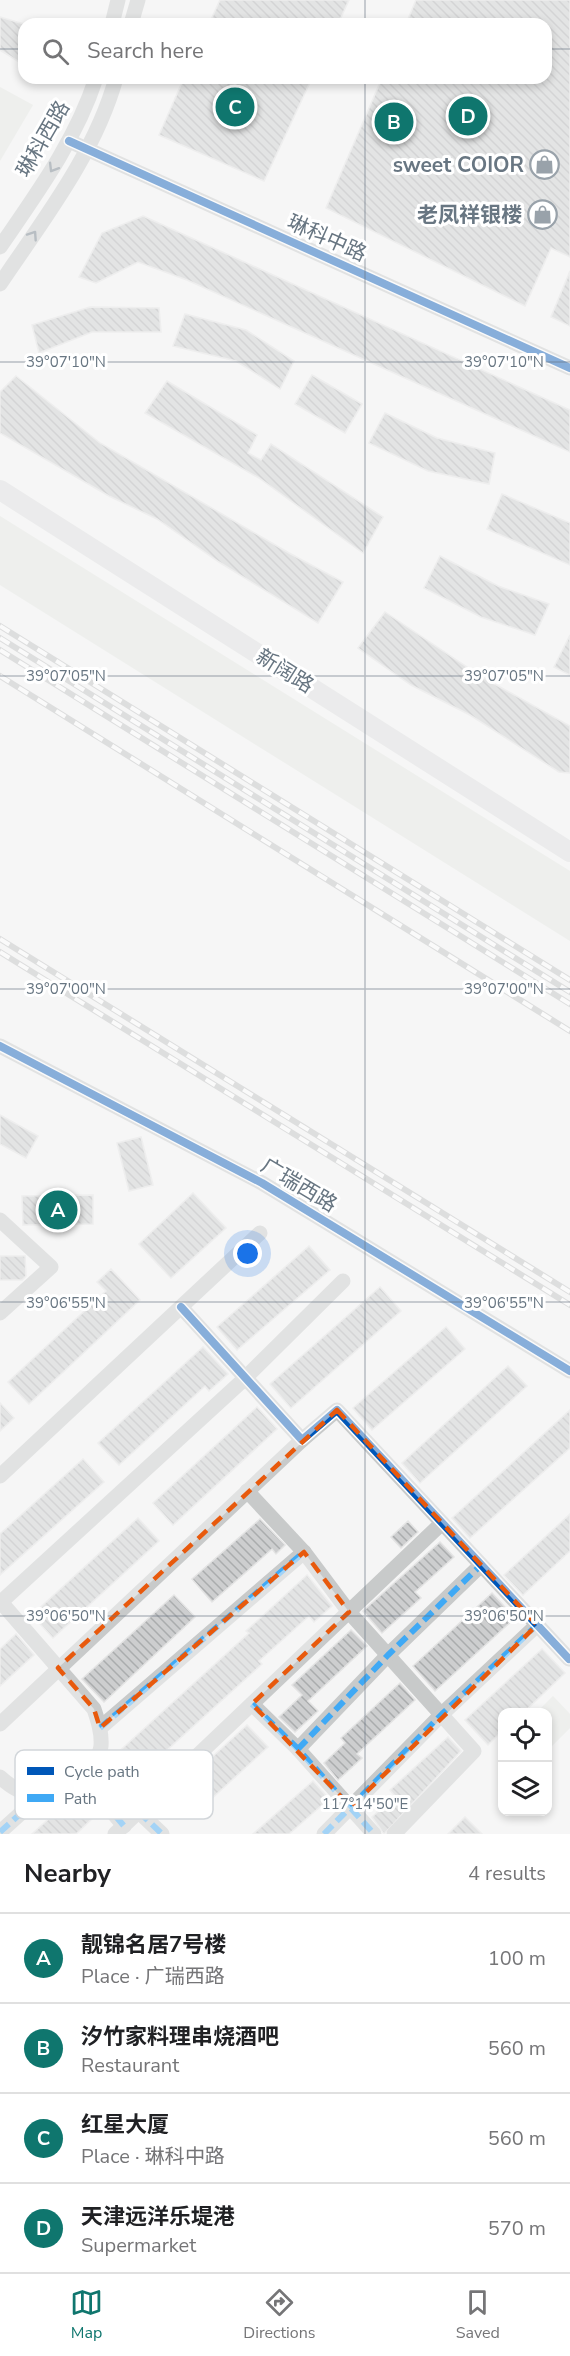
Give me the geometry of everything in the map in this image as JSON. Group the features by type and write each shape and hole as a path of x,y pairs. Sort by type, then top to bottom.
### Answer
{"main road":[{"name":"新阔路","path":"0,489 570,852"}],"street":[{"path":"114,18 118,0"},
{"path":"133,18 138,0"},
{"name":"琳科西路","path":"0,247 71,137 94,84"},
{"name":"琳科西路","path":"0,284 69,182 110,100 114,84"},
{"name":"琳科中路","path":"71,137 570,368"},
{"name":"琳科中路","path":"87,145 570,360"},
{"name":"广瑞西路","path":"0,1046 262,1183 570,1371"},
{"path":"0,1220 51,1267 0,1313"},
{"path":"0,1476 260,1233"},
{"path":"100,1750 100,1728 94,1709 0,1602 246,1377 342,1281"},
{"path":"181,1307 302,1440"},
{"path":"0,1724 247,1491 337,1410 569,1659"},
{"path":"247,1491 304,1552 349,1612 474,1751 394,1834"},
{"path":"204,1750 442,1523"},
{"path":"100,1728 304,1552"},
{"path":"298,1749 388,1655 481,1565"},
{"path":"324,1834 442,1714 537,1625"},
{"path":"252,1704 298,1749 374,1834"},
{"path":"0,1777 15,1789"},
{"path":"0,1832 15,1818"},
{"path":"120,1830 132,1819"},
{"path":"146,1819 162,1834"}],"highlighted area":[{"path":"337,1410 537,1625 351,1807 252,1704 349,1612 304,1552 100,1728 94,1709 58,1668"}],"shaded area":[{"path":"0,87 33,105 0,161"},
{"path":"0,516 570,871 570,941 0,585"},
{"path":"553,1696 570,1714 570,1728 552,1746 552,1708 541,1708"}],"building":[{"path":"220,0 349,0 341,18 212,18"},
{"path":"416,0 570,0 570,257 551,248 525,306 326,208 379,84 552,84 552,18 408,18"},
{"path":"0,17 18,22 18,61 0,50"},
{"path":"181,84 309,84 264,181 159,135"},
{"path":"143,216 570,410 570,452 187,280 138,262 96,283 79,277 102,233"},
{"path":"570,271 570,326 551,317"},
{"path":"90,307 159,308 161,332 92,332 39,353 32,325"},
{"path":"185,314 246,330 294,361 280,389 236,361 173,346"},
{"path":"312,375 362,404 345,433 295,404"},
{"path":"16,376 100,443 343,582 318,623 219,562 157,519 109,496 0,433 0,392"},
{"path":"167,381 257,435 248,453 261,460 271,444 383,517 363,553 259,478 145,413"},
{"path":"385,413 437,438 495,453 489,484 428,471 369,443"},
{"path":"502,494 570,523 570,565 487,529"},
{"path":"440,556 498,586 549,604 535,635 481,617 424,588"},
{"path":"385,612 482,677 570,726 570,773 559,772 470,715 411,685 358,648"},
{"path":"570,635 570,675 554,667"},
{"path":"0,1115 38,1136 26,1158 0,1144"},
{"path":"141,1137 153,1185 129,1191 117,1143"},
{"path":"193,1193 226,1228 171,1278 139,1244"},
{"path":"93,1195 93,1224 23,1225 22,1196"},
{"path":"309,1246 330,1270 237,1350 217,1327"},
{"path":"0,1256 25,1256 26,1276 22,1280 0,1280"},
{"path":"111,1269 140,1300 29,1404 8,1382 106,1291 97,1282"},
{"path":"380,1287 401,1311 291,1408 270,1384"},
{"path":"446,1327 465,1349 372,1430 353,1408"},
{"path":"203,1347 228,1374 209,1391 205,1386 119,1465 98,1443"},
{"path":"508,1366 527,1386 420,1483 402,1463"},
{"path":"0,1403 14,1418 0,1431"},
{"path":"257,1407 277,1429 173,1525 153,1503"},
{"path":"570,1410 570,1448 470,1538 452,1518"},
{"path":"83,1459 104,1482 0,1575 0,1534"},
{"path":"570,1514 570,1551 523,1595 504,1575"},
{"path":"138,1518 159,1541 53,1638 32,1615"},
{"path":"260,1519 285,1545 276,1554 272,1549 212,1602 192,1579"},
{"path":"408,1521 418,1532 401,1548 391,1537"},
{"path":"440,1542 454,1557 415,1592 421,1598 382,1633 363,1611"},
{"path":"307,1575 332,1606 314,1622 309,1616 259,1661 262,1664 167,1750 121,1750 249,1633 246,1631"},
{"path":"492,1593 515,1618 435,1691 413,1666"},
{"path":"174,1595 195,1617 104,1702 82,1679"},
{"path":"351,1630 367,1646 308,1701 318,1711 295,1732 279,1717 302,1695 292,1685"},
{"path":"16,1634 34,1655 0,1686 0,1649"},
{"path":"542,1649 565,1673 528,1708 498,1708 498,1735 488,1745 465,1720"},
{"path":"400,1683 415,1700 357,1754 362,1758 338,1780 324,1763 345,1743 341,1738"},
{"path":"247,1725 268,1747 213,1797 213,1756"},
{"path":"448,1737 461,1751 384,1834 372,1817 395,1796 390,1790"},
{"path":"313,1781 329,1799 289,1834 253,1834"},
{"path":"465,1817 482,1834 448,1834"},
{"path":"48,1819 92,1819 76,1834 32,1834"}],"railway":[{"path":"0,626 570,980"},
{"path":"0,638 570,992"},
{"path":"0,650 570,1004"},
{"path":"0,676 570,1031"},
{"path":"0,939 570,1292"},
{"path":"0,952 570,1305"}],"marked path":[{"path":"100,1728 304,1552"},
{"path":"298,1749 388,1655 481,1565"},
{"path":"324,1834 442,1714 537,1625"},
{"path":"252,1704 298,1749 374,1834"},
{"path":"0,1832 15,1818"},
{"path":"118,1819 124,1826"},
{"path":"146,1819 162,1834"}],"cycle path":[{"path":"69,141 570,368"},
{"path":"0,1046 262,1183 570,1371"},
{"path":"181,1307 302,1440 337,1410 569,1659"}],"place":[{"name":"红星大厦","path":"235,107"},
{"name":"天津远洋乐堤港","path":"468,116"},
{"name":"汐竹家料理串烧酒吧","path":"394,122"},
{"name":"sweet COIOR","path":"545,165"},
{"name":"老凤祥银楼","path":"543,215"},
{"name":"靓锦名居7号楼","path":"58,1210"}]}
